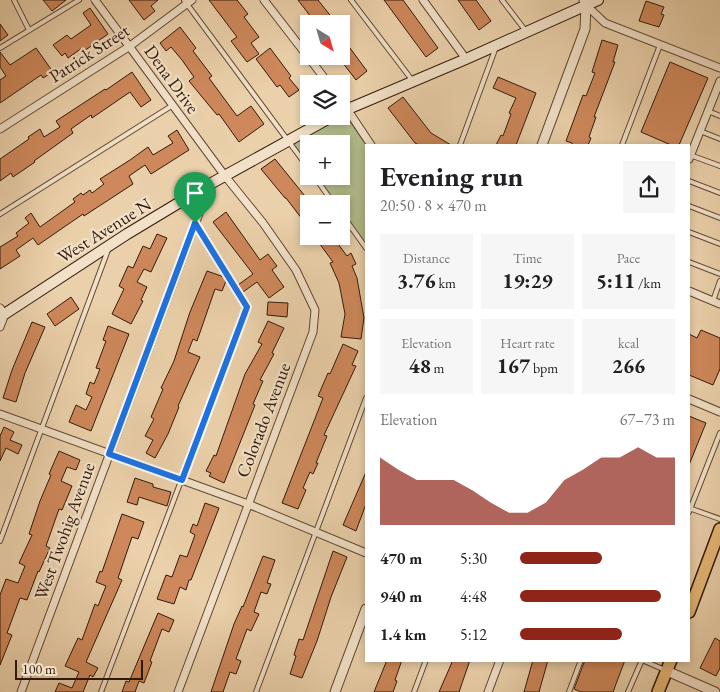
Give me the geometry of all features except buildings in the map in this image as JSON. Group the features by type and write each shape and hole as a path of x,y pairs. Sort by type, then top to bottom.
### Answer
{"main road":[{"path":"350,104 466,59 526,32 585,2 598,0"},
{"name":"West Avenue N","path":"2,313 210,184 316,125"},
{"path":"691,598 720,529"},
{"path":"658,692 669,666"}],"street":[{"name":"Dena Drive","path":"95,0 225,176"},
{"path":"264,0 322,75"},
{"path":"424,0 466,59"},
{"name":"Patrick Street","path":"0,129 130,46 188,1"},
{"path":"585,2 605,23 720,68"},
{"path":"542,144 585,29 585,2"},
{"path":"690,157 720,81"},
{"path":"350,117 369,144"},
{"name":"Colorado Avenue","path":"178,692 313,332 315,310 296,270 264,223 225,176"},
{"name":"West Twohig Avenue","path":"21,692 210,184"},
{"path":"690,291 716,302"},
{"path":"0,327 2,313"},
{"path":"690,400 720,412"},
{"path":"0,414 248,504 365,553"},
{"path":"335,692 365,612"},
{"path":"488,692 499,662"},
{"path":"669,666 715,692"}],"lane":[{"path":"14,0 29,30"},
{"path":"0,48 79,0"},
{"path":"351,0 413,81"},
{"path":"502,0 526,32"},
{"path":"188,1 300,157"},
{"path":"460,144 497,45"},
{"path":"622,144 660,45"},
{"path":"0,214 173,105"},
{"path":"708,111 720,116"},
{"path":"700,131 720,139"},
{"path":"690,157 720,166"},
{"path":"690,181 720,193"},
{"path":"690,206 720,218"},
{"path":"102,692 247,307 195,223"},
{"path":"350,226 365,247"},
{"path":"690,232 720,244"},
{"path":"0,541 109,246"},
{"path":"690,262 720,274"},
{"path":"716,302 720,281"},
{"path":"256,692 365,401"},
{"path":"690,508 720,433"},
{"path":"690,510 720,520"},
{"path":"414,692 425,662"},
{"path":"569,692 580,662"},
{"path":"628,692 641,662"},
{"path":"651,662 669,666"}],"green space":[{"path":"350,121 365,144 365,243 350,222 350,195 330,195 322,185 350,185 350,135 304,135 328,125 350,125"},
{"path":"300,137 300,154 290,141"}],"route":[{"path":"195,223 247,307 182,480 109,454 195,223"}]}
